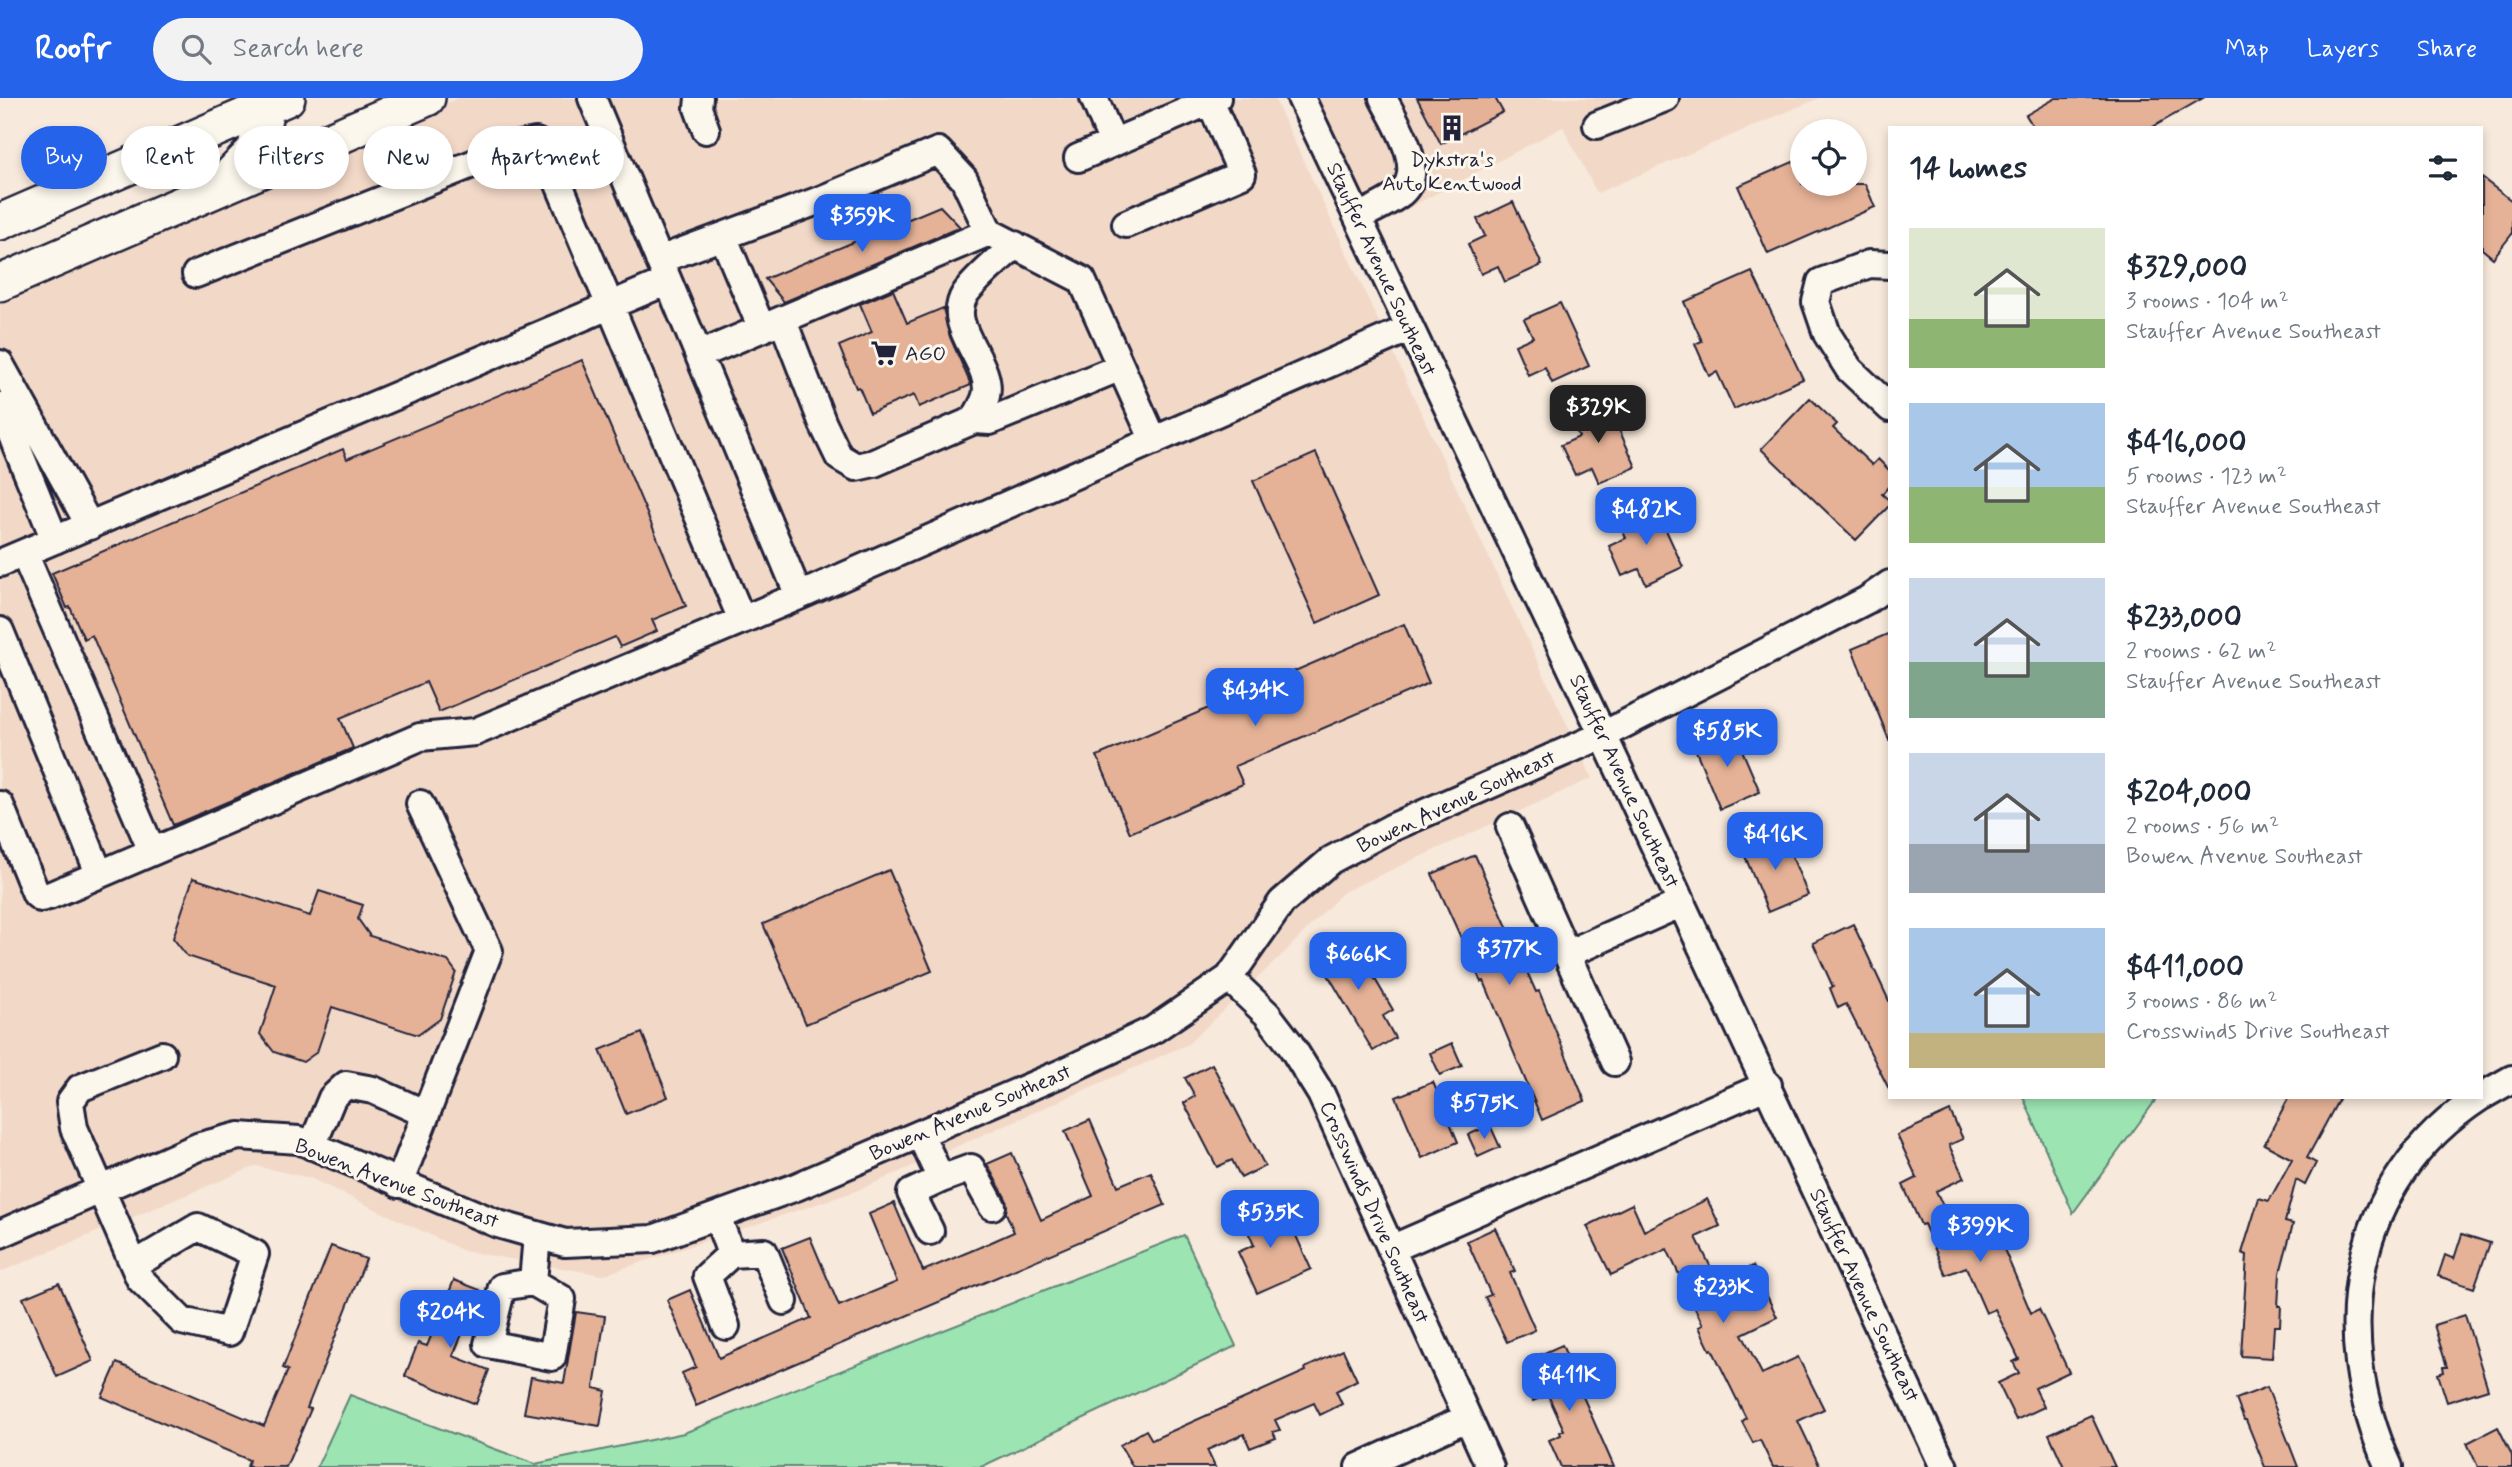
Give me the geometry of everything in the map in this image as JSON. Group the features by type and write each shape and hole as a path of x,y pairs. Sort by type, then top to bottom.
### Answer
{"main road":[{"path":"220,188 427,98"},
{"path":"220,187 255,150 272,101"},
{"path":"0,222 272,101"},
{"path":"0,283 217,189"}],"street":[{"path":"592,98 799,596"},
{"path":"699,98 698,108 706,130"},
{"path":"1094,98 1113,143"},
{"name":"Stauffer Avenue Southeast","path":"1301,98 1768,1085 1944,1467"},
{"path":"1358,218 1404,191 1412,172 1409,151 1383,98"},
{"path":"1597,125 1665,98"},
{"path":"1078,159 1198,102 1242,174 1126,224"},
{"path":"196,274 520,145 536,142 544,146 742,620"},
{"path":"152,851 12,558 610,305 723,236 820,200 938,151 964,179 989,232 1082,280 1154,440"},
{"path":"699,355 989,232"},
{"path":"723,236 839,457 856,467 874,463 974,420 990,421 1121,367"},
{"path":"974,420 986,395 984,376 961,322 960,307 966,293 1015,245"},
{"path":"1888,265 1869,264 1821,282 1816,302 1826,334 1849,369 1888,406"},
{"path":"0,805 36,894 41,898 420,737 475,732 799,596 1410,328"},
{"path":"0,364 90,526"},
{"path":"0,406 55,540"},
{"name":"Bowen Avenue Southeast","path":"0,1234 200,1146 239,1136 299,1140 498,1224 565,1243 653,1239 796,1187 1065,1072 1153,1030 1229,978 1283,902 1331,860 1391,828 1603,734 1867,600 1888,585"},
{"path":"0,631 99,873"},
{"path":"399,1184 489,951 420,804"},
{"path":"1510,827 1615,1062"},
{"path":"1567,954 1682,903"},
{"name":"Crosswinds Drive Southeast","path":"1229,978 1267,1014 1290,1044 1321,1094 1490,1467"},
{"path":"134,1265 198,1227 255,1254 229,1332 183,1321 140,1279 74,1128 70,1102 80,1088 162,1055"},
{"path":"2483,1096 2512,1079"},
{"path":"1391,1249 1768,1085"},
{"path":"312,1146 332,1098 346,1086 373,1090 426,1114"},
{"path":"2389,1467 2363,1392 2355,1319 2363,1255 2384,1201 2411,1159 2451,1118 2478,1099"},
{"path":"920,1134 941,1178"},
{"path":"930,1231 911,1194 941,1178 971,1168 992,1206"},
{"path":"717,1216 731,1254"},
{"path":"533,1282 537,1235"},
{"path":"726,1326 707,1276 731,1254 764,1252 785,1301"},
{"path":"1359,1467 1467,1419"}],"shaded area":[{"path":"459,98 1274,98 1592,778 1343,892 1285,952 1188,1044 856,1191 603,1275 464,1251 310,1178 256,1166 0,1272 0,296 248,189 349,189 349,145 363,139 363,189 453,189 453,126 394,126"},
{"path":"1319,98 1819,98 1597,193 1563,127 1376,225"}],"green space":[{"path":"2024,1099 2157,1099 2073,1213"},
{"path":"1184,1235 1236,1346 981,1467 317,1467 350,1395 535,1464 684,1433"}],"building":[{"name":"Dykstra's Auto Kentwood","path":"1417,98 1495,98 1503,112 1441,144"},
{"path":"2056,98 2203,98 2154,126 2033,126 2026,115"},
{"path":"1790,163 1790,196 1867,196 1867,189 1875,207 1768,254 1738,186"},
{"path":"2483,179 2512,201 2512,234 2493,258 2483,250"},
{"path":"1513,202 1542,265 1505,282 1498,266 1481,274 1468,244 1485,236 1477,219"},
{"path":"940,206 960,227 784,302 765,279"},
{"path":"1752,272 1803,379 1734,409 1717,372 1709,376 1695,344 1702,341 1684,302"},
{"path":"893,290 907,323 943,308 950,337 971,385 919,407 914,395 870,413 859,387 856,388 839,346 872,332 860,304"},
{"path":"1560,303 1589,366 1552,383 1545,367 1528,375 1515,345 1533,337 1524,319"},
{"path":"582,360 686,606 652,620 657,631 620,647 615,637 439,712 426,682 340,718 353,748 173,825 92,635 84,639 52,573 343,449 347,459"},
{"path":"1810,398 1837,424 1833,428 1872,465 1878,459 1888,469 1888,487 1882,494 1888,499 1888,507 1856,540 1761,449"},
{"path":"1607,403 1636,467 1599,483 1592,467 1575,475 1561,445 1579,437 1571,419"},
{"path":"1316,453 1379,595 1317,623 1253,481"},
{"path":"1654,504 1683,567 1646,584 1639,569 1622,576 1609,546 1626,538 1618,521"},
{"path":"1404,624 1429,683 1235,766 1243,784 1130,833 1097,756"},
{"path":"1888,634 1888,738 1852,649"},
{"path":"1733,729 1760,792 1720,809 1694,746"},
{"path":"1782,832 1808,895 1768,912 1742,849"},
{"path":"1475,855 1536,992 1539,991 1585,1101 1542,1120 1484,981 1481,982 1432,874"},
{"path":"889,870 932,971 806,1024 763,924"},
{"path":"193,878 310,916 319,891 363,905 358,919 370,936 448,961 456,972 440,1019 418,1035 332,1007 317,1052 303,1062 274,1052 260,1034 276,985 187,956 173,938"},
{"path":"1853,924 1888,999 1888,1087 1846,1004 1838,1008 1830,988 1833,987 1813,943"},
{"path":"1337,938 1348,956 1358,950 1393,1010 1383,1016 1395,1038 1373,1051 1314,951"},
{"path":"642,1033 668,1097 626,1114 600,1050"},
{"path":"1452,1043 1462,1066 1440,1075 1430,1053"},
{"path":"1212,1064 1265,1166 1241,1178 1232,1160 1217,1167 1184,1103 1195,1096 1185,1078"},
{"path":"1433,1082 1458,1142 1422,1158 1396,1097"},
{"path":"2288,1099 2339,1099 2307,1158 2316,1163 2305,1185 2296,1180 2285,1222 2293,1224 2280,1273 2280,1326 2274,1326 2272,1358 2241,1356 2247,1255 2242,1253 2259,1198 2269,1201 2292,1159 2264,1144"},
{"path":"1950,1111 1963,1139 1949,1145 1964,1178 1936,1191 1953,1227 1961,1224 1970,1246 1998,1235 2031,1313 2039,1309 2069,1372 2035,1388 2044,1407 2016,1420 1998,1383 2019,1373 2013,1362 2019,1359 1995,1309 1986,1313 1966,1267 1946,1275 1924,1224 1921,1225 1903,1185 1917,1178 1897,1135"},
{"path":"1090,1120 1118,1186 1151,1172 1165,1205 696,1406 682,1373 696,1367 667,1300 690,1290 719,1358 811,1318 782,1248 810,1237 839,1306 897,1282 869,1214 894,1203 923,1271 978,1248 1014,1232 1006,1213 1006,1199 987,1164 1012,1153 1041,1220 1093,1196 1065,1131"},
{"path":"1490,1125 1500,1147 1478,1157 1468,1135"},
{"path":"1263,1199 1279,1235 1293,1229 1311,1269 1257,1293 1238,1252 1254,1245 1238,1210"},
{"path":"1707,1199 1720,1226 1696,1237 1718,1282 1753,1266 1777,1317 1742,1334 1762,1374 1798,1357 1824,1409 1798,1421 1820,1467 1773,1467 1760,1440 1753,1443 1742,1422 1746,1418 1699,1327 1703,1325 1667,1249 1611,1275 1587,1226 1632,1204 1644,1231"},
{"path":"1495,1228 1515,1271 1510,1273 1535,1330 1507,1342 1485,1297 1491,1295 1467,1241"},
{"path":"2462,1234 2490,1243 2474,1288 2438,1276 2445,1255 2454,1259"},
{"path":"331,1246 366,1259 307,1408 311,1409 286,1467 247,1467 249,1460 102,1397 117,1363 264,1426 288,1370 283,1368"},
{"path":"454,1280 480,1290 453,1356 489,1370 476,1404 405,1376 418,1343 427,1346"},
{"path":"59,1283 93,1361 57,1377 23,1298"},
{"path":"576,1312 605,1316 594,1388 606,1391 600,1426 524,1413 531,1377 564,1383"},
{"path":"2465,1315 2488,1389 2447,1402 2438,1374 2444,1372 2443,1367 2447,1367 2434,1325"},
{"path":"1562,1345 1571,1366 1573,1365 1580,1383 1577,1383 1614,1467 1561,1467 1549,1440 1561,1435 1560,1432 1564,1430 1548,1395 1533,1401 1525,1380 1542,1373 1535,1357"},
{"path":"1343,1350 1357,1380 1336,1391 1342,1404 1320,1415 1314,1403 1275,1420 1280,1430 1273,1432 1276,1438 1250,1448 1244,1434 1207,1450 1215,1467 1133,1467 1120,1445 1146,1430 1152,1440 1306,1371 1305,1368"},
{"path":"2267,1387 2298,1467 2265,1467 2244,1420 2236,1399"},
{"path":"2091,1415 2115,1467 2064,1467 2049,1434"},
{"path":"2498,1427 2512,1455 2512,1467 2478,1467 2467,1443"}],"place":[{"name":"Dykstra's Auto Kentwood","path":"1452,128"},
{"name":"AGO","path":"884,353"}]}
